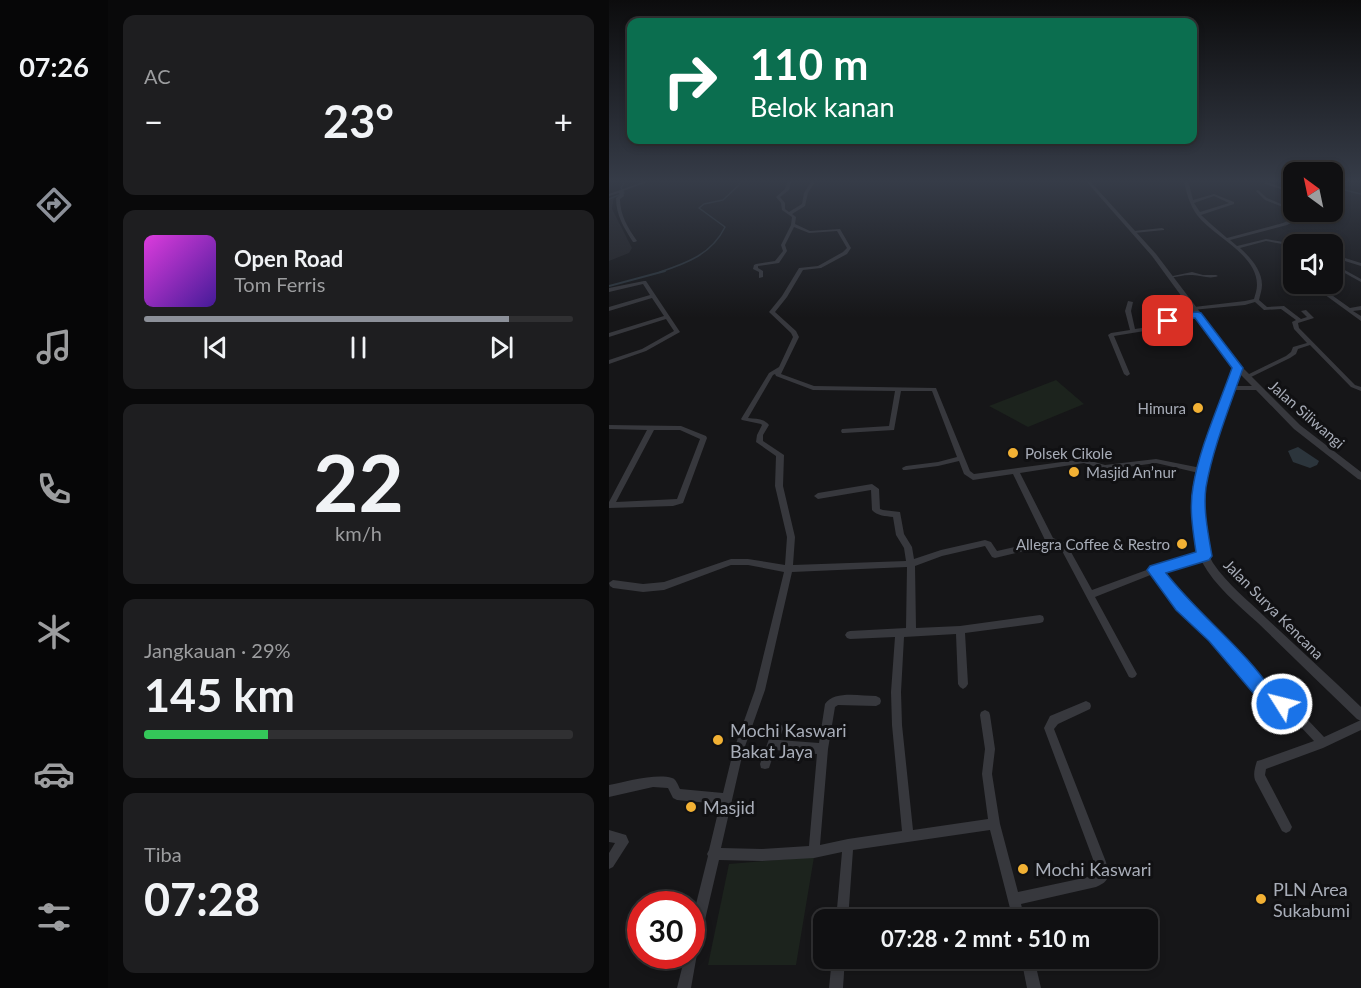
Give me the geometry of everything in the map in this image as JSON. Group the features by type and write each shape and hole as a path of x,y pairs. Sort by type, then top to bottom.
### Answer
{"street":[{"path":"626,226 635,241"},
{"path":"761,277 761,271 755,269 756,266 777,262 785,251 783,245 792,226"},
{"path":"795,226 807,232 838,230 849,248 845,253 819,267 801,269 772,312 790,328 796,337 794,346 778,375 807,387 936,390 967,472 973,477 1084,461 1105,468 1156,461 1203,471"},
{"name":"Jalan Siliwangi","path":"1129,226 1238,368 1297,427 1361,477"},
{"path":"1209,226 1247,255 1256,271 1258,291 1256,300"},
{"path":"1227,239 1275,226"},
{"path":"1134,232 1162,229"},
{"path":"1237,247 1266,240 1283,243"},
{"path":"1343,259 1361,265"},
{"path":"1343,270 1361,281"},
{"path":"1170,277 1192,273 1207,277 1216,276"},
{"path":"609,290 643,281 677,333 644,350 609,362"},
{"path":"1327,294 1361,319"},
{"path":"609,309 654,296"},
{"path":"1127,374 1111,334 1163,326 1171,317 1256,300"},
{"path":"1256,300 1266,309 1282,307 1299,320"},
{"path":"1130,302 1128,311 1133,331"},
{"path":"1349,310 1361,308"},
{"path":"1303,311 1311,317 1295,322 1294,326 1353,386 1361,389"},
{"path":"609,334 668,317"},
{"path":"1247,377 1292,355 1295,348 1312,343"},
{"path":"705,891 738,752 760,690 789,569 791,537 779,486 780,455 759,442 766,425 763,422 744,419 771,374 781,368"},
{"name":"Jalan Surya Kencana","path":"1238,368 1203,471 1198,508 1204,556 1215,574 1235,595 1361,715"},
{"path":"1231,388 1257,388"},
{"path":"844,431 892,428 899,390"},
{"path":"609,427 681,428 704,438 680,501 610,505"},
{"path":"610,505 652,427"},
{"path":"906,468 962,458"},
{"path":"1015,471 1050,541"},
{"path":"817,496 873,488 876,510 882,513 897,514 900,535 907,547 911,564 906,632 896,692 908,836"},
{"path":"613,584 642,588 663,586 731,562 748,562 789,569 911,564 941,553 985,543 995,555 1050,541 1059,542 1063,545 1132,674"},
{"path":"1090,595 1155,570 1204,556"},
{"path":"1155,570 1181,605 1215,636 1261,688 1270,704 1277,706 1286,704 1323,743"},
{"path":"851,635 960,630 1040,619"},
{"path":"960,630 963,684"},
{"path":"815,852 823,749 829,710 833,700 876,701"},
{"path":"1014,899 1096,881 1103,875 1049,728 1054,720 1086,706"},
{"path":"985,715 990,749 987,774 994,824 1016,909"},
{"path":"1287,827 1259,776 1261,765 1323,743 1361,725"},
{"path":"765,764 778,729"},
{"path":"772,745 823,749"},
{"path":"609,791 653,782 671,783 677,794 726,799"},
{"path":"713,854 762,855 815,852 847,845 994,824"},
{"path":"609,836 622,839 623,842 609,863"},
{"path":"843,909 847,845"},
{"path":"684,988 688,969"},
{"path":"836,988 838,969"},
{"path":"1030,969 1034,988"}],"shaded area":[{"path":"609,226 621,226 632,248 629,253 609,261"},
{"path":"1056,380 1084,404 1028,427 989,406"},
{"path":"1298,447 1319,461 1317,465 1310,468 1293,462 1288,451"},
{"path":"814,857 796,965 708,965 729,864"}],"waterway":[{"path":"660,272 689,261 706,251 720,236 724,226"},
{"path":"609,286 665,271"}],"place":[{"name":"Himura","path":"1198,408"},
{"name":"Polsek Cikole","path":"1013,453"},
{"name":"Masjid An’nur","path":"1074,472"},
{"name":"Allegra Coffee & Restro","path":"1182,544"},
{"name":"Mochi Kaswari Bakat Jaya","path":"718,740"},
{"name":"Masjid","path":"691,807"},
{"name":"Mochi Kaswari","path":"1023,869"},
{"name":"PLN Area Sukabumi","path":"1261,899"}],"route":[{"path":"1168,321 1171,317 1197,315 1238,368 1199,488 1200,541 1204,556 1155,570 1181,605 1215,636 1261,688 1266,700 1273,706 1282,704"}]}
